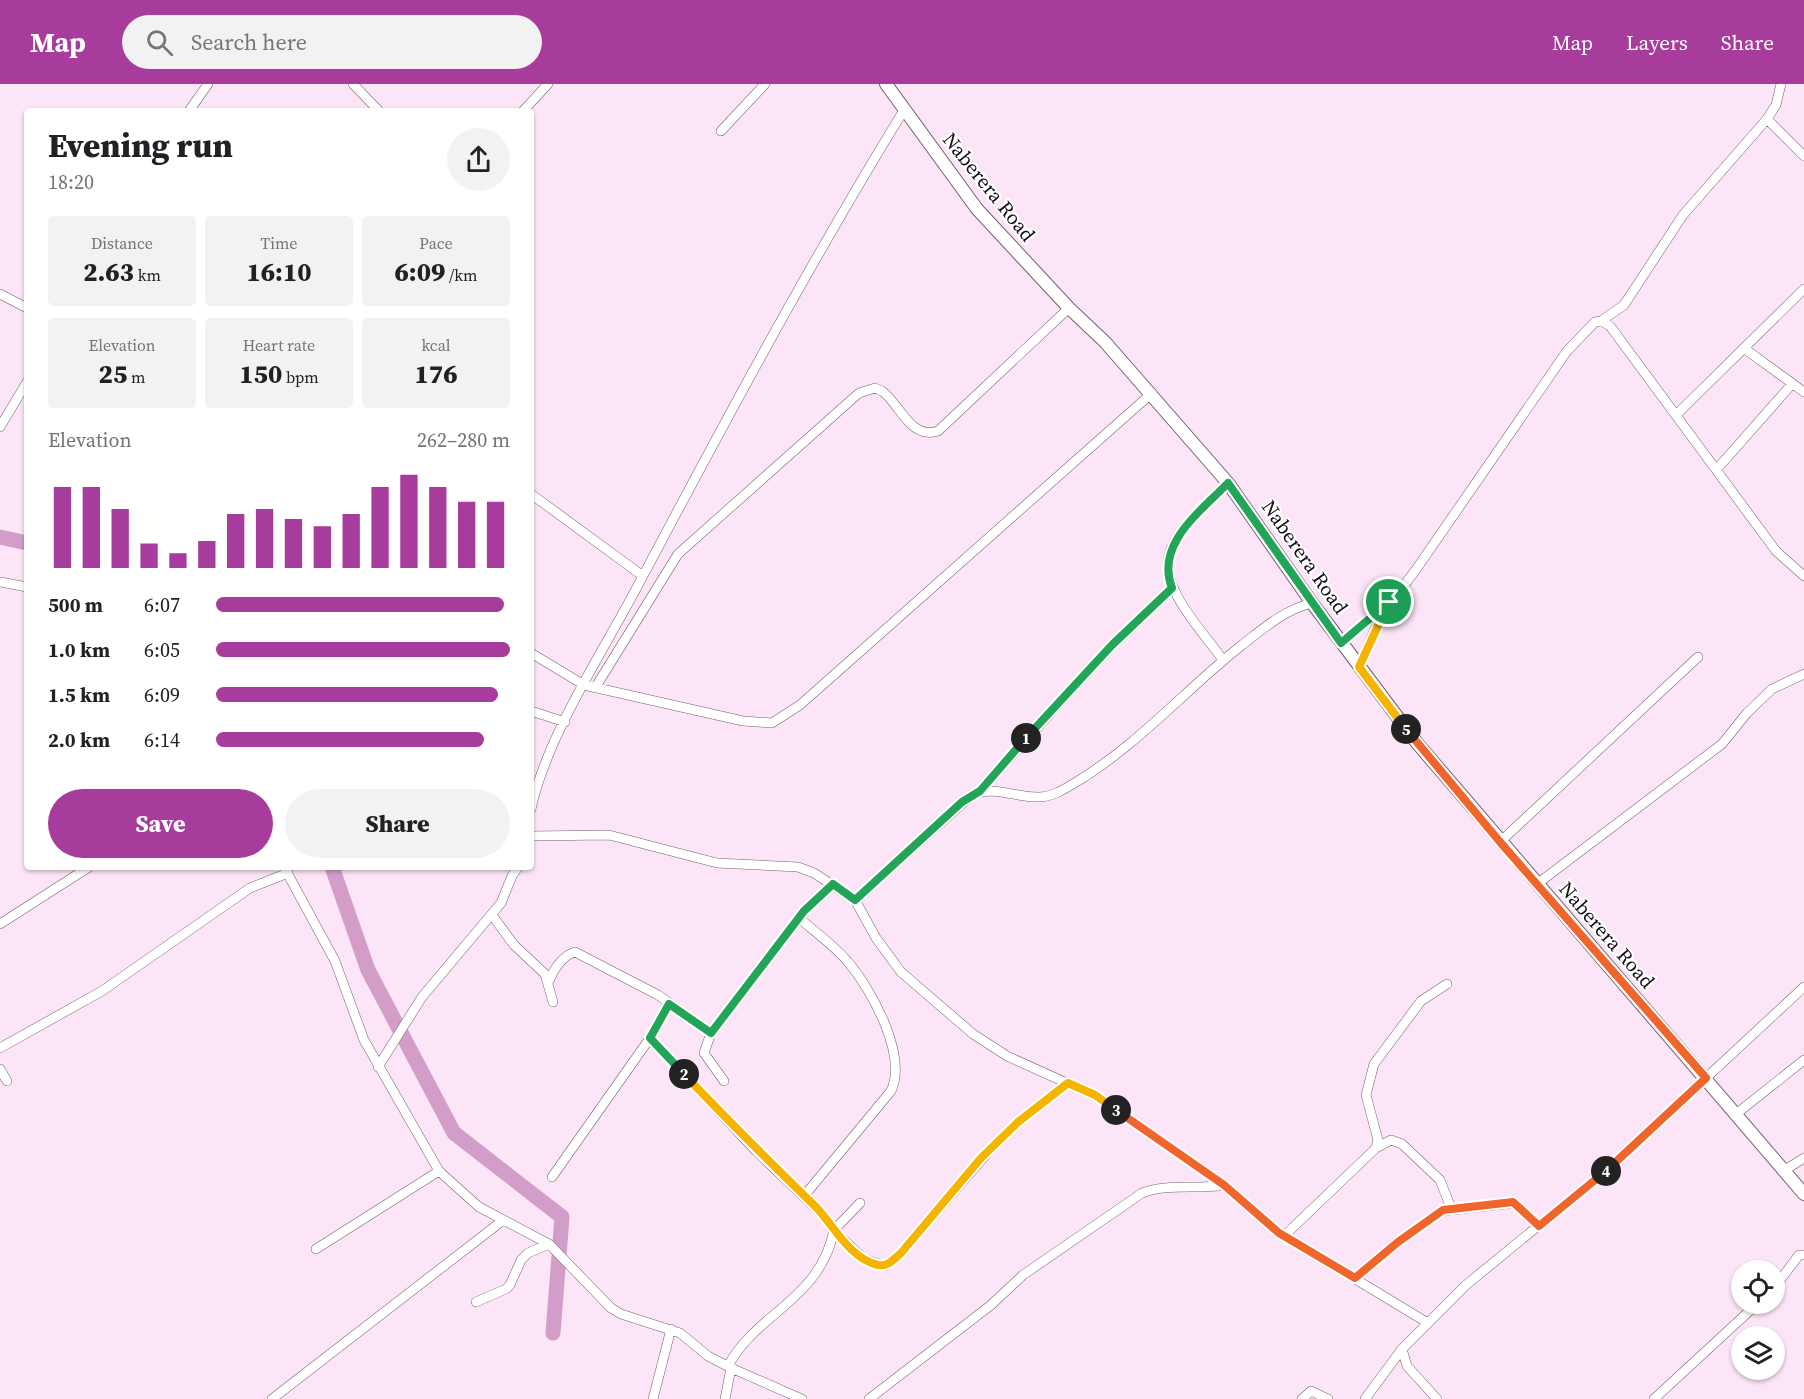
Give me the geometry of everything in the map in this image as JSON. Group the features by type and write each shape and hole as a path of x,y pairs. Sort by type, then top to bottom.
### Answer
{"street":[{"path":"191,108 208,84"},
{"path":"353,84 375,108"},
{"path":"526,108 548,84"},
{"path":"721,131 765,84"},
{"name":"Naberera Road","path":"886,84 977,209 1152,393 1228,483 1341,643 1417,743 1804,1194"},
{"path":"1341,643 1389,602 1415,571 1567,351 1589,326 1601,321 1624,305 1683,215 1767,119 1776,105 1781,84"},
{"path":"534,799 542,771 565,722 734,405 904,110"},
{"path":"1767,119 1804,156"},
{"path":"1676,415 1804,289"},
{"path":"0,294 24,306"},
{"path":"595,688 666,570 684,547 859,393 876,388 882,390 915,429 929,434 938,432 1069,308"},
{"path":"1601,321 1610,326 1776,551 1804,576"},
{"path":"1745,349 1804,392"},
{"path":"1717,469 1792,384"},
{"path":"0,427 24,387"},
{"path":"534,655 584,685 743,721 772,723 800,705 1152,393"},
{"path":"1223,660 1172,588 1166,567 1171,548 1193,519 1228,483"},
{"path":"534,496 643,576"},
{"path":"0,582 24,586"},
{"path":"855,900 962,802 980,791 1112,645 1172,588"},
{"path":"1359,667 1389,602"},
{"path":"980,791 1040,797 1058,792 1120,753 1223,660 1288,611 1312,603"},
{"path":"1500,842 1698,657"},
{"path":"1537,884 1722,744 1758,700 1772,689 1804,674"},
{"path":"534,712 565,722"},
{"path":"534,836 609,835 717,863 798,867 833,884 855,900 885,953 920,991 996,1050 1102,1100 1224,1185 1284,1236 1428,1323"},
{"path":"0,924 84,870"},
{"path":"0,1048 102,992 250,888 286,870 335,961 364,1040 439,1171 468,1199 502,1221 537,1235 549,1244 611,1308 621,1314 671,1329 730,1367 802,1399"},
{"path":"378,1067 422,997 492,915 507,893 516,870"},
{"path":"724,1081 704,1053 711,1033 812,902 833,884"},
{"path":"492,915 502,931 545,974 549,981 553,1002"},
{"path":"799,918 846,958 860,979 887,1027 896,1077 891,1090 804,1196"},
{"path":"549,981 558,964 567,955 575,952 627,978 711,1033"},
{"path":"1376,1148 1378,1140 1366,1095 1374,1064 1421,1001 1447,984"},
{"path":"1365,1399 1402,1349 1466,1285 1609,1168 1804,987"},
{"path":"552,1177 650,1038 669,1004"},
{"path":"650,1038 756,1151 804,1196 834,1230 864,1259 881,1266 889,1264 997,1142 1068,1083"},
{"path":"1736,1114 1804,1060"},
{"path":"0,1069 7,1081"},
{"path":"1284,1236 1376,1148 1391,1140 1402,1144 1442,1183 1451,1208"},
{"path":"1785,1170 1804,1158"},
{"path":"316,1250 439,1171"},
{"path":"869,1399 991,1305 1023,1275 1143,1193 1153,1189 1207,1188 1224,1185"},
{"path":"725,1399 730,1367 750,1336 801,1293 811,1281 824,1257 834,1230 860,1203"},
{"path":"1355,1278 1398,1242 1438,1214 1451,1208 1514,1203 1539,1226"},
{"path":"272,1399 502,1221"},
{"path":"476,1302 506,1290 521,1260 528,1253 549,1244"},
{"path":"1785,1273 1799,1255 1804,1255"},
{"path":"1654,1399 1746,1314"},
{"path":"653,1399 671,1329"},
{"path":"1402,1349 1407,1366 1437,1399"},
{"path":"1302,1399 1311,1391 1328,1399"}],"waterway":[{"path":"0,537 24,542"},
{"path":"333,870 368,970 454,1133 562,1217 553,1333"}],"route":[{"path":"1228,483 1341,643 1389,602 1380,617 1359,667 1417,743 1500,842 1706,1078 1609,1168 1539,1226 1517,1205 1509,1202 1443,1210 1398,1242 1355,1278 1279,1233 1204,1170 1102,1100 1068,1083 1018,1122 981,1158 901,1253 885,1266 876,1265 851,1248 827,1219 756,1151 650,1038 669,1004 711,1033 812,902 833,884 855,900 962,802 980,791 1038,723 1112,645 1172,588 1166,567 1171,548 1193,519 1228,483"}]}
